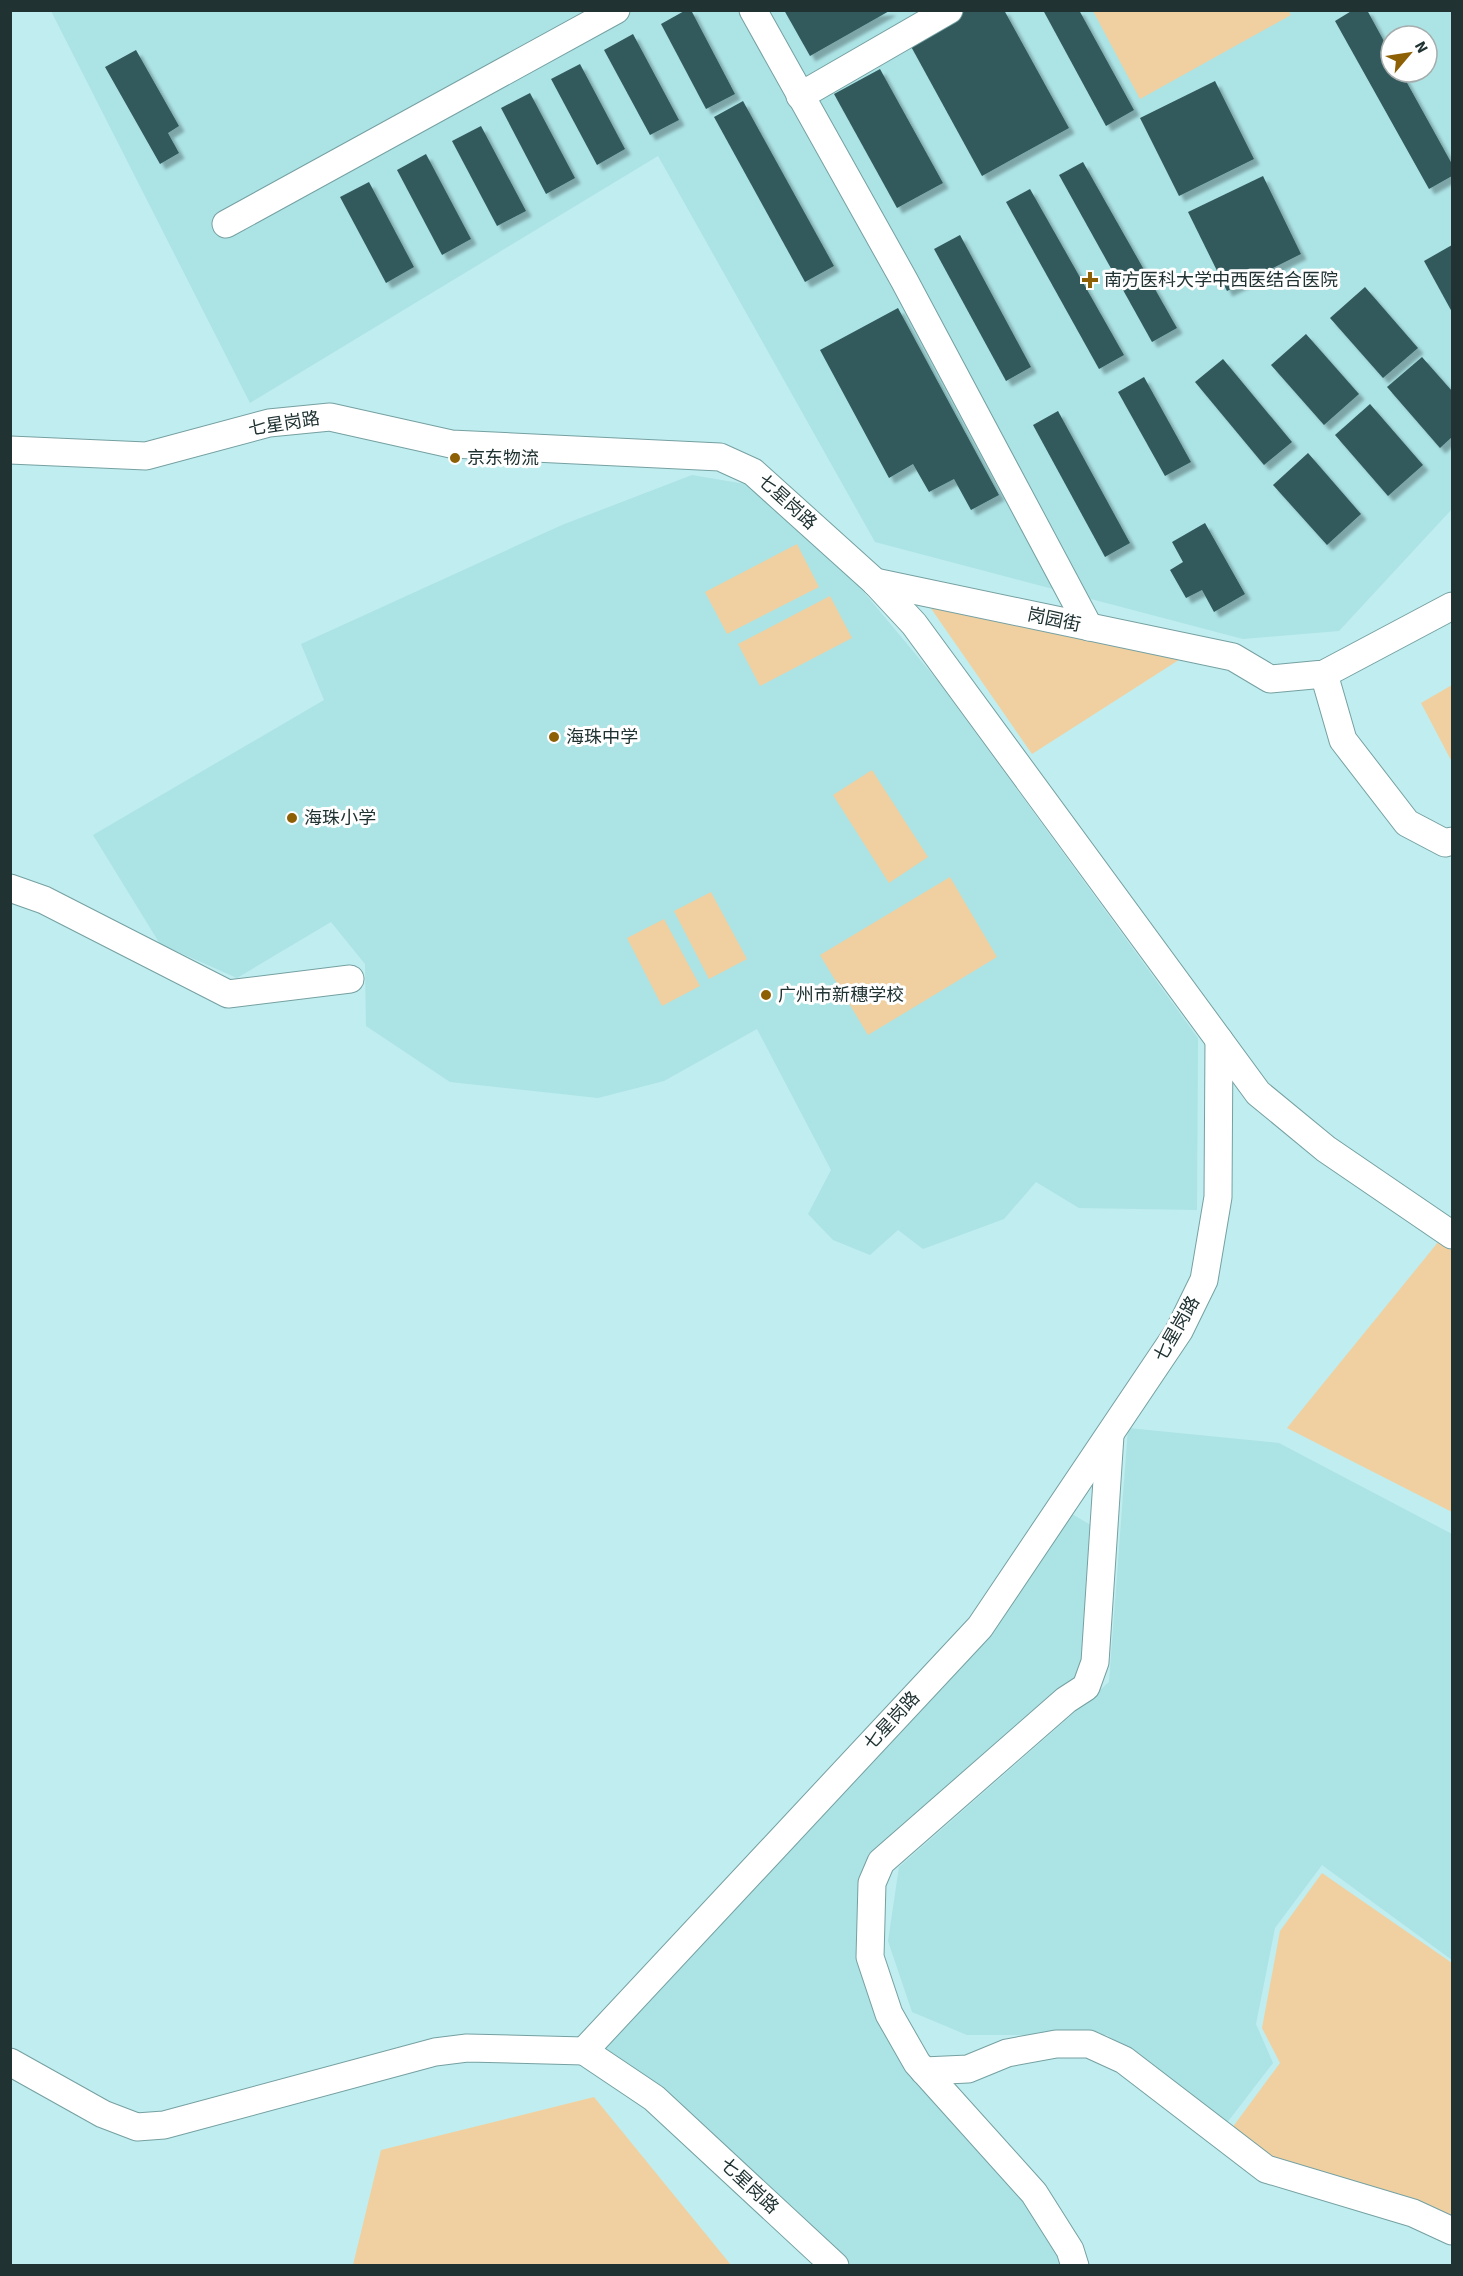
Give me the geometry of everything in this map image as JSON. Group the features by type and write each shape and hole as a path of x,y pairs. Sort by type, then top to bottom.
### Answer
{"street":[{"path":"226,224 616,10"},
{"path":"753,10 904,280 1089,627"},
{"path":"800,96 949,10"},
{"name":"七星岗路","path":"10,450 146,456 269,423 330,417 451,444 720,457 753,472 875,582 914,624 1258,1093 1326,1149 1452,1235"},
{"name":"岗园街","path":"875,582 1233,657 1270,679 1324,674"},
{"path":"1452,606 1324,674 1343,740 1407,823 1445,843 1452,842"},
{"path":"10,888 44,900 228,994 351,979"},
{"name":"七星岗路","path":"835,2265 654,2098 584,2051 980,1627 1179,1330 1204,1280 1218,1197 1219,1040"},
{"path":"1075,2265 1071,2250 1034,2193 924,2071 889,2014 870,1958 873,1883 881,1862 1065,1700 1086,1688 1095,1662 1110,1434"},
{"path":"924,2071 968,2069 1007,2053 1056,2044 1089,2044 1124,2060 1266,2169 1413,2213 1452,2231"},
{"path":"10,2062 103,2114 137,2127 164,2125 435,2052 467,2048 584,2051"}],"shaded area":[{"path":"1288,10 1291,15 1140,99 1093,11"},
{"name":"南方医科大学中西医结合医院","path":"51,11 1452,11 1452,509 1339,631 1243,639 875,542 658,156 250,403"},
{"path":"692,475 751,485 848,573 937,680 1198,1038 1197,1210 1079,1208 1036,1182 1004,1219 923,1249 898,1230 870,1255 833,1240 808,1214 831,1170 757,1029 664,1081 598,1098 450,1082 366,1026 365,964 331,922 237,978 160,944 93,835 324,700 301,644 562,525"},
{"path":"797,544 819,587 727,634 705,592"},
{"path":"830,596 852,638 760,686 738,644"},
{"path":"930,607 1185,656 1032,754"},
{"path":"1452,685 1452,762 1421,703"},
{"path":"872,770 928,857 889,883 833,795"},
{"path":"950,877 997,957 868,1035 820,955"},
{"path":"711,892 747,959 709,979 674,911"},
{"path":"664,919 700,986 662,1006 627,938"},
{"path":"1439,1241 1452,1246 1452,1512 1287,1428"},
{"path":"1128,1428 1279,1443 1452,1534 1452,1960 1322,1865 1275,1928 1256,2024 1273,2063 1226,2124 1107,2035 967,2035 912,2012 888,1941 899,1867 1109,1682"},
{"path":"1067,1511 1094,1527 1091,1651 1077,1681 874,1860 878,2014 1028,2205 1061,2262 1058,2266 846,2265 593,2049"},
{"path":"1322,1873 1452,1963 1452,2231 1283,2166 1232,2128 1280,2063 1262,2028 1280,1931"},
{"path":"594,2097 731,2265 353,2265 381,2150"}],"building":[{"path":"686,10 691,10 735,94 706,109 661,24"},
{"path":"784,10 891,10 810,56"},
{"path":"964,10 1004,10 1069,128 982,176 908,41"},
{"path":"1043,10 1079,10 1134,110 1106,126"},
{"path":"1353,10 1367,10 1379,32 1379,84 1408,84 1452,164 1452,176 1429,189 1335,21"},
{"path":"633,34 679,120 650,135 604,50"},
{"path":"136,50 179,126 168,133 179,153 160,164 105,67"},
{"path":"580,64 625,149 597,165 551,79"},
{"path":"880,69 943,183 897,208 834,94"},
{"path":"1215,81 1254,159 1179,196 1140,118"},
{"path":"530,93 575,178 546,194 501,108"},
{"path":"743,101 834,266 805,282 714,117"},
{"path":"481,126 526,211 497,226 452,141"},
{"path":"426,154 471,239 442,255 397,170"},
{"path":"1083,162 1177,328 1152,342 1059,175"},
{"path":"1263,176 1301,254 1227,291 1188,212"},
{"path":"369,182 414,267 386,283 340,197"},
{"path":"1030,189 1124,355 1099,369 1006,202"},
{"path":"960,235 1031,367 1006,381 934,249"},
{"path":"1452,245 1452,312 1424,261"},
{"path":"1365,287 1418,348 1383,378 1330,318"},
{"path":"898,308 999,495 971,510 954,479 929,492 913,464 889,478 820,350"},
{"path":"1306,334 1359,394 1324,425 1271,365"},
{"path":"1422,357 1452,391 1452,437 1440,448 1387,387"},
{"path":"1223,359 1292,442 1264,465 1195,382"},
{"path":"1144,377 1191,462 1165,476 1118,392"},
{"path":"1370,404 1423,465 1388,496 1335,435"},
{"path":"1058,411 1130,543 1105,557 1033,425"},
{"path":"1308,453 1361,514 1327,545 1273,485"},
{"path":"1205,523 1245,594 1214,612 1202,590 1186,598 1170,570 1183,562 1172,542"}],"place":[{"name":"南方医科大学中西医结合医院","path":"1090,280"},
{"name":"京东物流","path":"455,458"},
{"name":"海珠中学","path":"554,737"},
{"name":"海珠小学","path":"292,818"},
{"name":"广州市新穗学校","path":"766,995"}]}
